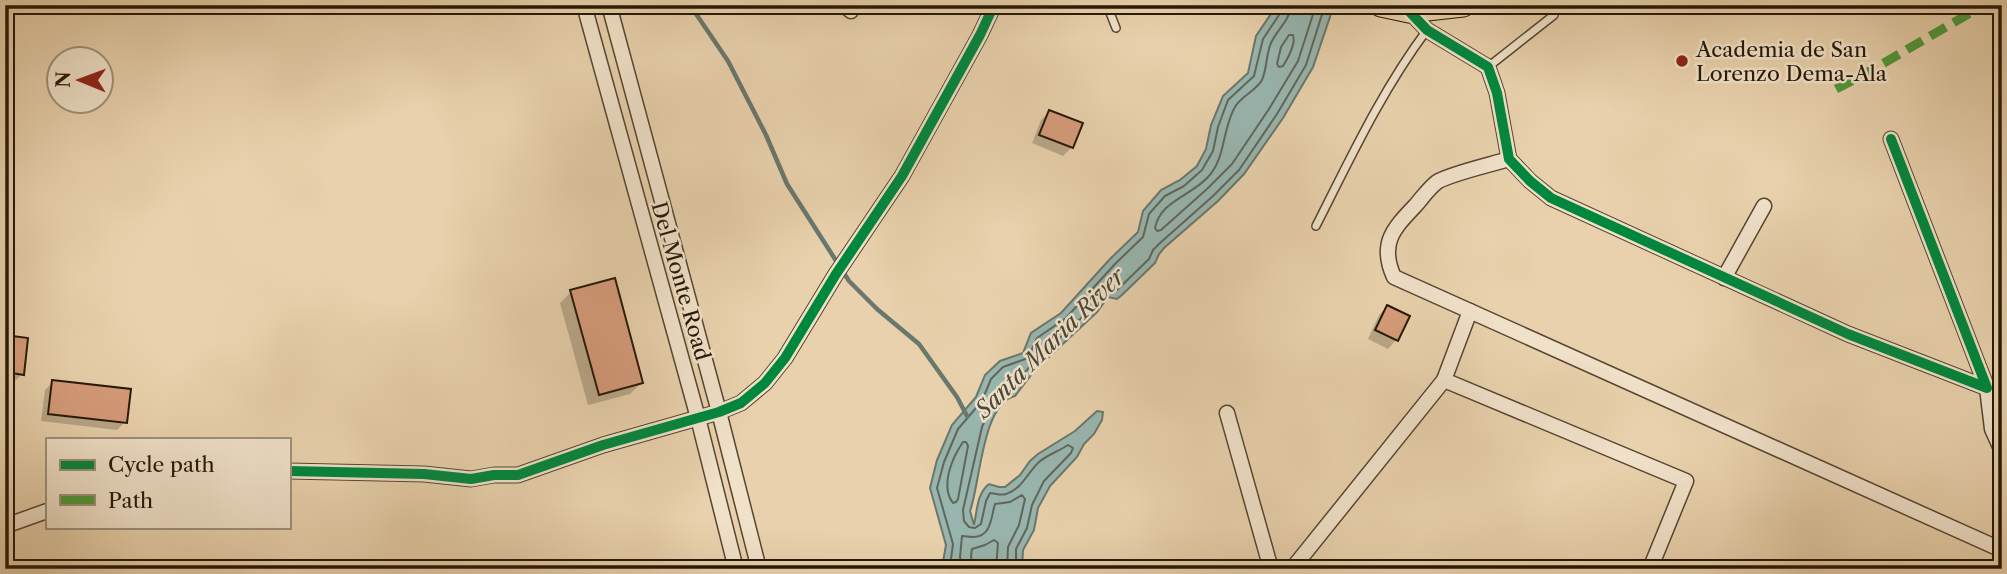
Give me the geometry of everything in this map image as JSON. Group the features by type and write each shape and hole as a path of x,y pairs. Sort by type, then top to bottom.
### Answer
{"main road":[{"path":"1381,5 1409,11 1463,5"}],"street":[{"name":"Del Monte Road","path":"584,5 698,418 736,569"},
{"name":"Del Monte Road","path":"609,5 759,569"},
{"path":"290,471 424,474 471,479 518,474 741,403 765,383 785,358 902,176 994,5"},
{"path":"1409,11 1427,30 1488,66 1497,93 1510,159 1530,181 1551,198 1849,334 1987,388"},
{"path":"1891,139 1987,388 1993,429 2002,451"},
{"path":"1510,159 1438,181 1394,228 1388,244 1388,265 1394,276 2002,550"},
{"path":"1724,278 1764,206"},
{"path":"1292,569 1444,380 1470,311"},
{"path":"1444,380 1686,481 1650,569"},
{"path":"1227,413 1271,569"},
{"path":"5,526 46,511"}],"lane":[{"path":"1107,5 1116,28"},
{"path":"1488,66 1554,15"},
{"path":"1315,226 1398,71 1427,30"}],"water":[{"name":"Santa Maria River","path":"1277,5 1334,5 1313,67 1283,118 1244,174 1218,201 1164,248 1155,263 1122,295 1117,299 1108,297 1097,312 1035,370 1015,396 1004,402 995,413 984,446 970,511 974,525 980,497 989,484 1005,487 1020,475 1038,454 1075,431 1097,411 1103,412 1102,420 1094,434 1050,486 1038,508 1034,530 1023,550 1022,569 949,569 943,562 946,545 930,488 937,460 952,425 976,397 985,375 1000,361 1023,353 1031,333 1061,313 1138,232 1143,211 1161,190 1180,180 1197,166 1206,149 1211,125 1223,96 1248,73 1256,36"}],"building":[{"path":"1049,110 1083,123 1073,148 1039,135"},
{"path":"615,278 643,383 599,395 570,290"},
{"path":"1387,305 1410,316 1398,341 1375,330"},
{"path":"5,335 28,338 24,375 5,372"},
{"path":"52,380 131,389 127,423 48,414"}],"waterway":[{"name":"Santa Maria River","path":"690,5 728,61 766,135 787,184 849,281 919,344 957,397 967,416"}],"marked path":[{"path":"1836,89 1985,5"}],"cycle path":[{"path":"290,471 424,474 471,479 518,475 603,445 719,412 741,403 765,383 785,358 836,274 902,176 994,5"},
{"path":"1409,11 1427,30 1488,67 1497,93 1509,159 1551,198 1848,334 1987,388 1891,139"}],"place":[{"name":"Academia de San Lorenzo Dema-Ala","path":"1682,61"}]}
